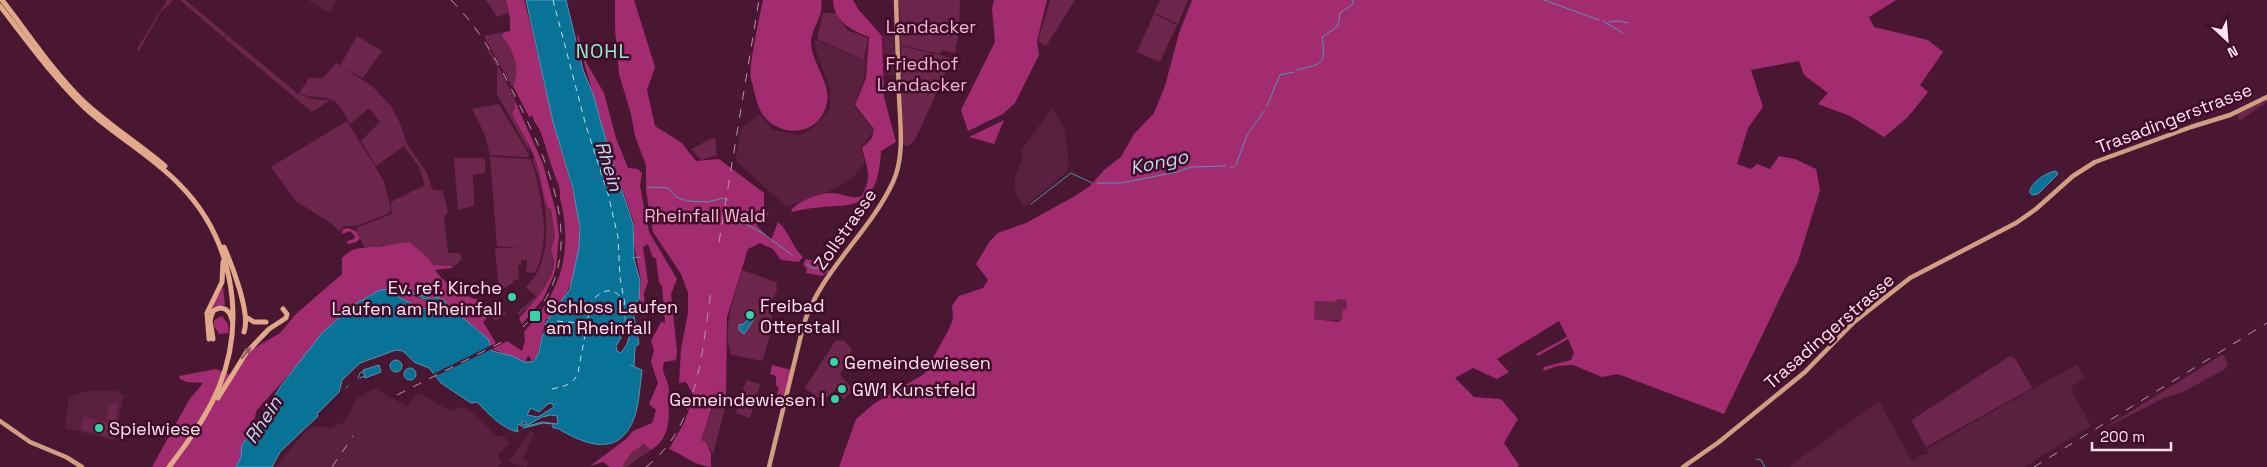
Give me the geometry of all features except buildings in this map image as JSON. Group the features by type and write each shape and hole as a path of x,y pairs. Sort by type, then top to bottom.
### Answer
{"highway":[{"path":"2,4 63,86 89,112 161,167 182,186 203,212 225,259 231,287 233,330 227,364 216,395 171,467"},
{"path":"37,51 87,104 158,160 184,184 205,211 224,247 234,273 246,317 244,332"},
{"path":"216,237 222,257 224,274 208,313 211,339 210,320 213,311 218,308 224,308 229,312 233,330"},
{"path":"218,398 232,358 236,324 235,289 224,247"},
{"path":"171,467 199,431 242,358 267,332 286,318 283,309"},
{"path":"246,317 254,322 266,322"}],"main road":[{"name":"Zollstrasse","path":"769,467 802,328 810,306 885,197 898,168 900,133 896,0"},
{"name":"Trasadingerstrasse","path":"1683,467 1719,442 1801,376 1854,322 1910,278 2016,224 2073,176 2095,162 2186,128 2234,114 2267,97"},
{"path":"0,421 30,442 66,457 82,467"}],"shaded area":[{"path":"308,0 336,0 331,12 328,12"},
{"path":"894,30 896,75 884,75 883,31"},
{"path":"814,39 866,61 864,79 854,106 874,130 861,148 865,163 853,177 837,188 787,207 737,162 736,157 741,128 760,114 773,130 801,135 810,130 830,109 830,89 816,51"},
{"path":"1052,108 1064,128 1069,162 1067,172 1024,207 1016,194 1015,185 1015,178 1023,157 1021,151"},
{"path":"2077,364 2085,378 2071,387 2091,426 2024,467 1788,467 1879,401 1912,461 1922,455 1928,455 1927,449"},
{"path":"374,388 407,406 417,394 423,395 448,410 455,411 457,407 466,408 485,424 495,436 503,436 510,443 498,455 502,462 497,467 276,467 303,434 313,426 331,428 344,422 357,399"},
{"path":"88,391 117,391 124,395 114,440 65,428 69,397"},
{"path":"531,430 534,433 523,459 529,462 526,467 508,462"}],"green space":[{"path":"167,0 173,0 160,13 139,51 137,49"},
{"path":"180,0 185,0 226,34 223,37"},
{"path":"486,0 506,0 508,13 497,17"},
{"path":"506,0 524,0 555,129 570,180 579,226 579,249 575,272 565,295 549,319 546,319 537,357 530,362 531,358 528,356 525,362 492,349 507,341 522,351 525,340 524,332 547,302 555,288 564,256 564,221 559,185 540,131 533,116 529,117 513,86 516,73 515,60 502,36 505,32 510,31 510,19"},
{"name":"Rheinfall Wald","path":"615,0 634,0 655,67 647,90 655,126 682,143 696,161 719,159 764,193 764,210 769,214 757,223 757,226 771,240 778,222 803,257 799,262 781,260 773,249 760,243 748,249 727,317 725,400 720,402 714,401 701,440 706,442 711,454 711,467 693,462 669,449 684,423 694,396 686,382 679,383 681,349 688,313 688,293 681,274 653,232 646,191 646,165 635,136 631,114 619,74 615,29"},
{"path":"763,0 821,0 820,16 811,40 814,56 826,87 827,102 823,113 817,121 809,127 800,130 790,131 771,123 761,112 756,98 751,79 751,64"},
{"path":"833,0 853,0 858,9 882,36 884,97 896,142 881,151 878,174 872,189 864,199 854,204 811,208 793,212 791,210 799,204 821,194 835,193 854,197 862,196 867,183 868,172 862,148 872,138 874,129 855,105 866,78 869,37 857,32 840,19 836,14"},
{"name":"Landacker","path":"899,0 960,0 959,31 955,53 942,50 940,54 901,45"},
{"path":"994,0 1047,0 1037,41 1039,55 1015,103 1003,114 968,131 961,110 995,42 992,9"},
{"path":"1050,0 1075,0 1046,46 1038,41"},
{"path":"1160,0 1188,0 1178,24 1154,13"},
{"path":"1192,0 1896,0 1869,17 1874,27 1928,40 1943,52 1920,85 1928,92 1908,117 1884,137 1850,116 1818,104 1828,93 1804,75 1799,61 1751,70 1763,107 1748,128 1737,164 1751,169 1757,164 1770,169 1779,156 1795,159 1816,169 1820,190 1798,261 1724,414 1618,374 1602,377 1573,365 1557,366 1543,371 1544,367 1571,360 1574,353 1568,339 1538,356 1536,354 1567,337 1559,321 1497,359 1509,372 1497,379 1473,368 1455,378 1474,397 1501,399 1518,419 1504,443 1519,465 1517,467 839,467 856,419 875,403 924,374 953,319 952,306 959,296 983,288 988,280 976,264 990,241 998,233 1026,223 1075,196 1090,186 1104,170 1121,157 1134,134 1154,113 1165,86 1179,33","holes":["1339,299 1346,300 1347,308 1343,310 1342,319 1338,322 1314,319 1315,301 1334,302"]},
{"path":"823,13 836,13 847,30 868,38 864,60 817,39"},
{"path":"1154,14 1177,25 1160,62 1137,52"},
{"path":"505,32 517,65 518,76 512,87 484,36"},
{"path":"578,34 587,64 604,93 616,138 628,168 638,169 642,173 640,186 649,232 677,279 671,294 677,351 676,360 664,362 663,366 663,372 669,389 669,415 665,435 657,446 651,450 643,443 632,452 622,467 610,467 603,462 590,466 625,440 633,431 652,423 656,410 649,404 658,383 651,362 654,350 651,341 661,322 665,323 662,286 659,282 656,258 653,258 648,244 643,247 648,282 644,293 645,318 639,297 641,281 633,239 634,223 610,154 577,37"},
{"path":"227,35 297,93 312,99 330,100 312,112 224,38"},
{"path":"357,36 382,51 363,78 340,66"},
{"path":"488,46 515,99 515,108 512,114 527,141 530,153 497,94 497,67 486,47"},
{"name":"Friedhof Landacker","path":"901,46 952,58 916,138 910,145 906,146 903,144"},
{"path":"336,63 372,86 391,106 399,121 407,144 427,173 432,189 443,191 448,212 444,217 448,253 460,253 462,259 452,268 450,266 433,265 427,257 382,245 371,248 364,247 356,228 392,214 391,202 425,185 419,167 404,146 376,166 361,141 380,122 369,108 350,124 341,108 334,101 299,93 309,78 323,78"},
{"path":"2267,99 2267,102 2239,121 2237,114"},
{"path":"515,101 543,164 556,212 559,235 556,267 553,277 543,299 522,324 519,318 539,296 550,278 554,259 551,250 555,236 551,209 548,208 546,203 536,160 512,114 515,108"},
{"path":"499,104 529,155 528,157 490,155 484,133 472,109"},
{"path":"1004,120 994,144 969,137"},
{"path":"347,121 384,181 391,210 389,213 357,226 344,226 339,231 332,224 296,201 271,167"},
{"path":"715,137 717,155 701,160 691,149"},
{"path":"490,157 530,159 540,196 544,229 542,251 535,273 526,272 527,260 521,260 521,265 518,265 519,280 513,280 513,283 499,291 495,248 520,248 497,246"},
{"path":"454,158 482,158 485,161 485,173 473,175 474,206 458,210"},
{"path":"535,158 546,202 548,208 551,209 555,236 551,250 553,268 549,281 537,301 519,315 517,313 536,296 526,288 539,269 546,243 546,214 541,185 532,159"},
{"path":"348,228 356,231 360,238 357,242 348,244 347,241 354,239 355,236 350,231 342,234 343,229"},
{"path":"409,242 427,257 433,265 451,266 452,268 435,270 454,289 466,296 479,300 483,308 491,314 483,322 496,343 491,346 481,332 453,312 444,300 415,292 398,291 433,302 437,300 445,306 448,312 420,308 391,292 380,290 355,304 322,333 302,360 257,410 250,432 242,445 241,457 236,467 152,467 189,400 203,383 187,382 180,379 179,376 216,369 230,375 246,353 280,333 296,314 342,274 342,258 349,252 359,248"},
{"path":"823,257 828,265 826,268 830,271 822,276 806,273 807,269 803,264 806,259 815,261"},
{"name":"Freibad Otterstall","path":"742,270 776,282 777,289 770,307 772,320 770,334 763,361 731,355 728,323"},
{"path":"223,287 225,305 211,307"},
{"path":"1339,299 1346,300 1346,314 1343,318 1333,321 1314,319 1315,301 1334,302"},
{"path":"501,309 506,314 496,321 491,316"},
{"path":"222,316 228,324 229,333 219,334 214,326 214,320"},
{"name":"Gemeindewiesen","path":"836,340 845,341 852,350 840,375 854,390 844,399 835,390 823,401 805,388"},
{"path":"2223,354 2228,365 2225,369 2183,392 2164,398 2101,430"},
{"path":"2010,356 2015,358 2032,388 1926,447 1912,422 1913,419"},
{"path":"772,365 791,370 784,397 777,394 779,389 776,385 776,376 770,374"},
{"path":"746,380 760,384 750,418 736,413"},
{"path":"715,400 720,402 727,400 713,454 706,442 701,440"},
{"path":"108,404 118,404 116,420 107,419"},
{"name":"Spielwiese","path":"84,417 118,425 115,438 81,430"},
{"path":"643,442 651,450 626,467 622,467 632,452 639,448"}],"water":[{"name":"Rhein","path":"526,0 566,0 583,70 593,94 610,155 633,224 634,259 640,281 639,300 634,303 632,301 632,305 639,344 635,347 634,366 630,365 642,370 636,411 632,423 625,434 617,441 608,444 598,444 587,442 557,428 553,428 553,424 543,423 524,428 519,424 517,427 518,432 512,430 496,420 477,402 471,403 441,383 429,368 414,362 403,351 396,350 360,363 342,380 339,392 317,414 318,416 280,452 272,467 236,467 241,457 242,445 258,424 280,387 322,333 355,304 380,290 390,289 393,294 420,308 448,312 445,306 438,301 434,302 410,293 404,296 397,291 406,290 433,299 436,297 444,300 451,312 462,317 488,339 492,351 512,356 524,362 532,362 536,358 546,329 551,325 547,327 545,324 570,289 579,248 580,228 573,189 553,122","holes":["625,316 626,322 629,322 627,328 631,330 627,344 621,353 617,351 616,346 621,338 620,330 623,330 621,326 625,324","552,403 554,407 538,417 527,415 531,408 539,412","557,416 558,424 542,422 528,426 521,423 523,421 528,425 542,417"]},
{"path":"2056,171 2058,174 2038,194 2032,195 2030,193 2030,189 2035,182 2048,173"},
{"path":"751,315 755,318 744,334 739,330 739,325 744,324"},
{"path":"396,360 402,366 396,372 390,366"},
{"path":"379,365 381,372 365,378 363,370"},
{"path":"410,368 416,374 410,380 404,374"}],"pier":[{"path":"492,345 494,348 434,377 433,374"}],"waterway":[{"name":"Kongo","path":"1297,70 1321,62 1323,58 1322,37 1338,26 1340,13 1353,4 1353,0"},
{"path":"1544,0 1599,20"},
{"path":"1603,21 1623,33"},
{"path":"1609,22 1619,21 1628,23"},
{"name":"Kongo","path":"1267,106 1280,75 1294,72"},
{"name":"Kongo","path":"1236,165 1247,135 1264,111"},
{"name":"Kongo","path":"1097,183 1121,183 1177,172 1191,167 1226,166"},
{"name":"Kongo","path":"1031,204 1071,173 1092,183"},
{"path":"648,187 668,188 676,197 687,201 708,202 723,198 728,200"},
{"path":"733,215 735,218 764,234 793,256"},
{"path":"632,258 640,257"},
{"path":"807,264 812,268 818,268"},
{"path":"358,378 360,373 363,372"},
{"path":"360,378 365,376"},
{"path":"1756,459 1761,460 1765,467"}],"ferry route":[{"path":"553,0 586,126 608,194 618,237 620,277 628,322"},
{"path":"552,389 571,383 578,373 591,302 601,293 611,291 615,292 623,301 625,309"},
{"path":"547,325 555,321 619,326 622,330"}],"railway":[{"path":"451,0 480,35 504,74 543,158 560,216 561,246 556,274 544,302 523,327"},
{"path":"719,242 759,0"},
{"path":"646,467 664,450 678,430 688,408 696,384 701,359 712,285"},
{"path":"2034,467 2267,323"},
{"path":"397,395 502,342"},
{"path":"332,467 353,436"}],"place":[{"name":"Ev. ref. Kirche Laufen am Rheinfall","path":"512,297"},
{"name":"Freibad Otterstall","path":"750,315"},
{"name":"Schloss Laufen am Rheinfall","path":"535,316"},
{"name":"Gemeindewiesen","path":"834,362"},
{"name":"GW1 Kunstfeld","path":"842,389"},
{"name":"Gemeindewiesen I","path":"835,399"},
{"name":"Spielwiese","path":"99,428"}],"district":[{"name":"NOHL","path":"603,51"}]}
